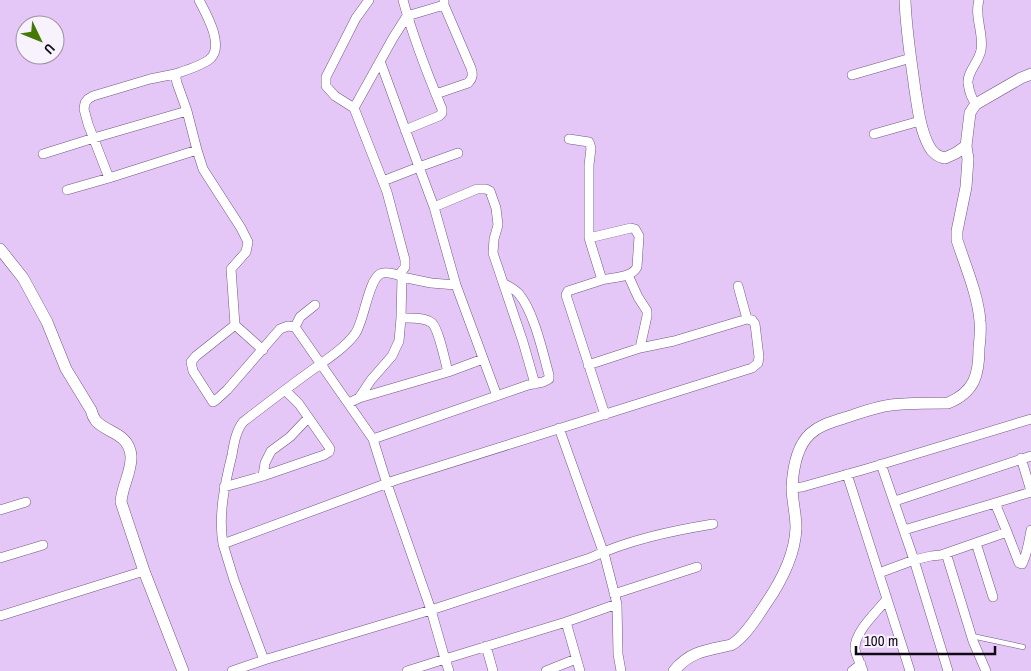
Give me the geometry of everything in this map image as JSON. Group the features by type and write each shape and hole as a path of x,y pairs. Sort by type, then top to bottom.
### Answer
{"street":[{"path":"108,178 88,124 84,109 85,103 93,96 150,79 175,74 197,66 211,58 215,50 214,33 199,0"},
{"path":"359,398 392,356 399,341 401,276 405,267 405,260 388,192 354,108 335,96 326,86 326,77 356,18 369,0"},
{"path":"403,0 407,16 442,109 442,113 439,116 405,130"},
{"path":"905,0 920,121 930,147 934,152 945,158 966,146"},
{"path":"976,104 971,97 968,82 981,52 982,45 977,12 980,0"},
{"path":"354,108 407,16 444,2 472,68 473,75 472,80 468,83 436,94"},
{"path":"852,76 911,58"},
{"path":"380,61 434,206 456,285 497,396"},
{"path":"175,74 204,169 248,242 246,252 230,269 235,325 263,350"},
{"path":"674,671 692,655 731,645 743,635 767,603 785,573 793,547 796,527 792,488 795,459 804,441 810,434 823,425 872,409 892,405 948,403 967,392 973,383 979,364 980,321 977,302 957,240 966,188 968,159 966,146 970,114 976,104 1031,74"},
{"path":"42,154 187,111"},
{"path":"874,134 920,121"},
{"path":"569,139 589,142 591,148 588,238 602,280"},
{"path":"67,190 197,150"},
{"path":"383,181 458,153"},
{"path":"434,206 477,189 490,191 496,208 498,225 494,239 494,253 535,384"},
{"path":"588,238 631,228 637,230 639,236 636,271 628,275 602,280 568,291 566,295 605,415"},
{"path":"0,249 23,278 47,322 66,368 93,416 97,422 120,436 127,444 131,453 131,463 121,502 144,570 183,671"},
{"path":"264,660 234,580 223,544 224,487 236,435 240,426 350,339 359,329 367,300 377,277 382,273 431,284 456,285"},
{"path":"628,275 647,311 640,348"},
{"path":"373,438 549,379 542,349 525,303 518,292 503,283"},
{"path":"738,286 747,319"},
{"path":"295,326 300,317 315,305"},
{"path":"401,318 422,319 432,324 436,331 448,372"},
{"path":"223,544 387,484 752,368 758,363 759,357 755,324 752,320 747,319 674,341 640,348 588,365"},
{"path":"235,325 191,362 194,371 215,402 280,329 295,326"},
{"path":"295,326 373,438 431,610 449,671"},
{"path":"349,403 359,398 448,372 483,359"},
{"path":"224,487 324,456 329,452 329,447 299,404 285,390"},
{"path":"263,476 265,463 270,451 290,437 308,418"},
{"path":"792,488 848,474 1031,419"},
{"path":"559,428 604,552 616,604 620,671"},
{"path":"894,501 1031,456"},
{"path":"904,530 1031,492 1022,458"},
{"path":"881,464 914,560 948,671"},
{"path":"848,474 886,600 910,671"},
{"path":"0,510 26,502"},
{"path":"995,504 1019,563 1022,564 1031,530"},
{"path":"236,670 431,610 647,538 713,524"},
{"path":"879,573 914,560 946,553 1006,532"},
{"path":"976,543 992,596"},
{"path":"0,558 43,545"},
{"path":"946,553 972,636 986,671"},
{"path":"614,594 697,567"},
{"path":"0,616 144,570"},
{"path":"852,671 862,667 855,651 856,641 860,632 886,600"},
{"path":"407,671 566,622 616,604"},
{"path":"566,622 580,671"},
{"path":"486,646 493,671"},
{"path":"546,671 576,659"}],"lane":[{"path":"972,636 1024,647"}]}
